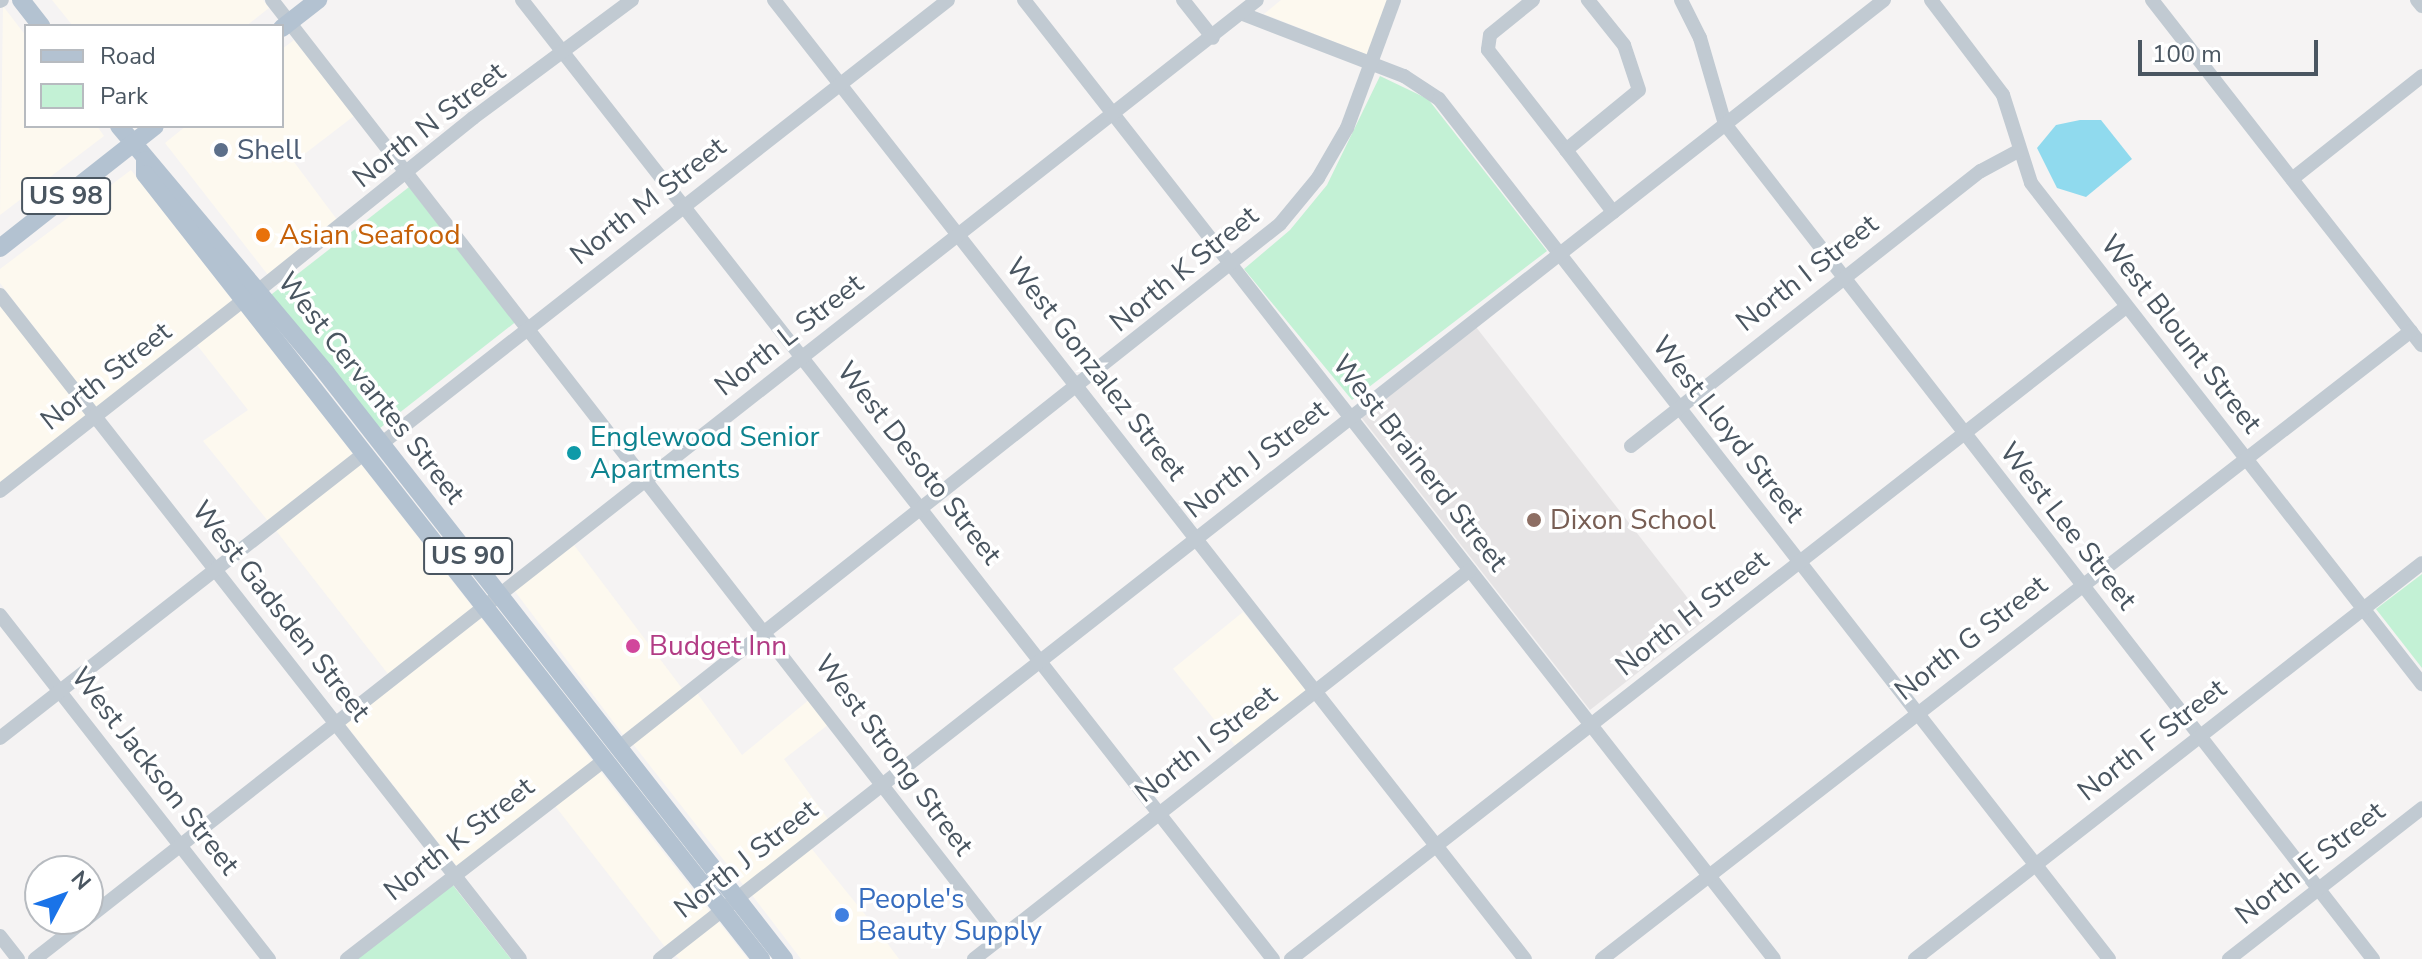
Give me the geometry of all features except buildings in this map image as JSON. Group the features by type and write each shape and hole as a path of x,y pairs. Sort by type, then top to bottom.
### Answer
{"main road":[{"path":"21,0 39,24"},
{"path":"286,25 318,0"},
{"name":"West Cervantes Street","path":"121,128 145,160 157,165 364,454 618,748 730,905 761,959"},
{"path":"133,143 152,128"},
{"name":"US 98","path":"0,248 133,143"},
{"name":"West Cervantes Street","path":"251,295 381,444 603,761 730,905 784,959"}],"street":[{"name":"West Strong Street","path":"272,0 286,25 529,327 884,782 1001,938"},
{"name":"West Desoto Street","path":"522,0 1273,959"},
{"name":"North N Street","path":"251,295 408,174 473,118 632,0"},
{"name":"West Gonzalez Street","path":"774,0 1525,959"},
{"name":"North M Street","path":"381,444 948,0"},
{"name":"West Brainerd Street","path":"1024,0 1774,959"},
{"path":"1183,0 1213,38"},
{"name":"North L Street","path":"104,905 1114,116 1257,0"},
{"name":"North K Street","path":"618,748 1078,389 1280,224 1318,178 1347,128 1394,0"},
{"path":"1533,0 1490,35 1488,50 1613,212"},
{"path":"1566,150 1639,90 1624,45 1588,0"},
{"path":"1681,0 1700,38 1725,124"},
{"name":"North J Street","path":"660,959 1884,0"},
{"name":"West Blount Street","path":"1931,0 2003,95 2031,183 2422,684"},
{"path":"2152,0 2422,345"},
{"path":"2417,0 2422,6"},
{"name":"West Lloyd Street","path":"1243,14 1415,81 1439,99 2109,959"},
{"path":"2292,179 2422,76"},
{"name":"West Lee Street","path":"1725,124 2373,959"},
{"name":"North I Street","path":"1631,446 1981,171 2020,150"},
{"name":"West Gadsden Street","path":"0,295 520,959"},
{"name":"North Street","path":"0,491 251,295"},
{"name":"North H Street","path":"1291,959 2126,307"},
{"name":"North G Street","path":"1602,959 2244,457 2411,331"},
{"path":"0,738 364,454"},
{"name":"North F Street","path":"1915,959 2422,563"},
{"name":"North I Street","path":"974,959 1470,570"},
{"name":"West Jackson Street","path":"0,615 269,959"},
{"name":"North K Street","path":"347,959 603,761"},
{"name":"North E Street","path":"2229,959 2422,808"},
{"name":"North L Street","path":"35,959 65,935"},
{"path":"0,936 18,959"}],"shaded area":[{"path":"52,0 263,0 269,8 249,24 71,24"},
{"path":"1281,0 1387,0 1368,55 1264,14"},
{"path":"3,6 24,33 24,128 98,128 104,136 0,215"},
{"path":"294,40 354,116 294,162 338,221 268,275 165,143 184,128 284,128 284,48"},
{"path":"131,170 233,301 97,408 0,283 0,269"},
{"path":"0,306 87,416 0,484"},
{"path":"241,310 353,454 268,521 203,441 248,410 197,345"},
{"name":"Dixon School","path":"1476,327 1705,620 1590,710 1361,417"},
{"path":"361,464 474,608 389,675 276,530"},
{"path":"574,545 683,690 623,735 514,590"},
{"path":"1243,612 1307,690 1237,747 1173,669"},
{"path":"481,618 593,761 458,867 345,724"},
{"path":"697,693 742,755 810,699 829,724 784,759 828,819 744,886 633,744"},
{"path":"600,771 710,912 665,947 555,806"},
{"path":"811,848 899,959 801,959 752,895"},
{"path":"718,921 748,959 679,959 675,955"}],"green space":[{"path":"1380,76 1428,99 1547,251 1352,400 1244,269 1290,230 1327,185"},
{"path":"409,187 515,323 376,431 270,295"},
{"path":"2422,574 2422,668 2376,609"},
{"path":"452,884 511,959 356,959"}],"water":[{"path":"2101,120 2132,159 2086,197 2057,188 2037,148 2056,125"}],"place":[{"name":"Shell","path":"221,150"},
{"name":"Asian Seafood","path":"263,235"},
{"name":"Englewood Senior Apartments","path":"574,453"},
{"name":"Dixon School","path":"1534,520"},
{"name":"Budget Inn","path":"633,646"},
{"name":"People's Beauty Supply","path":"842,915"}]}
